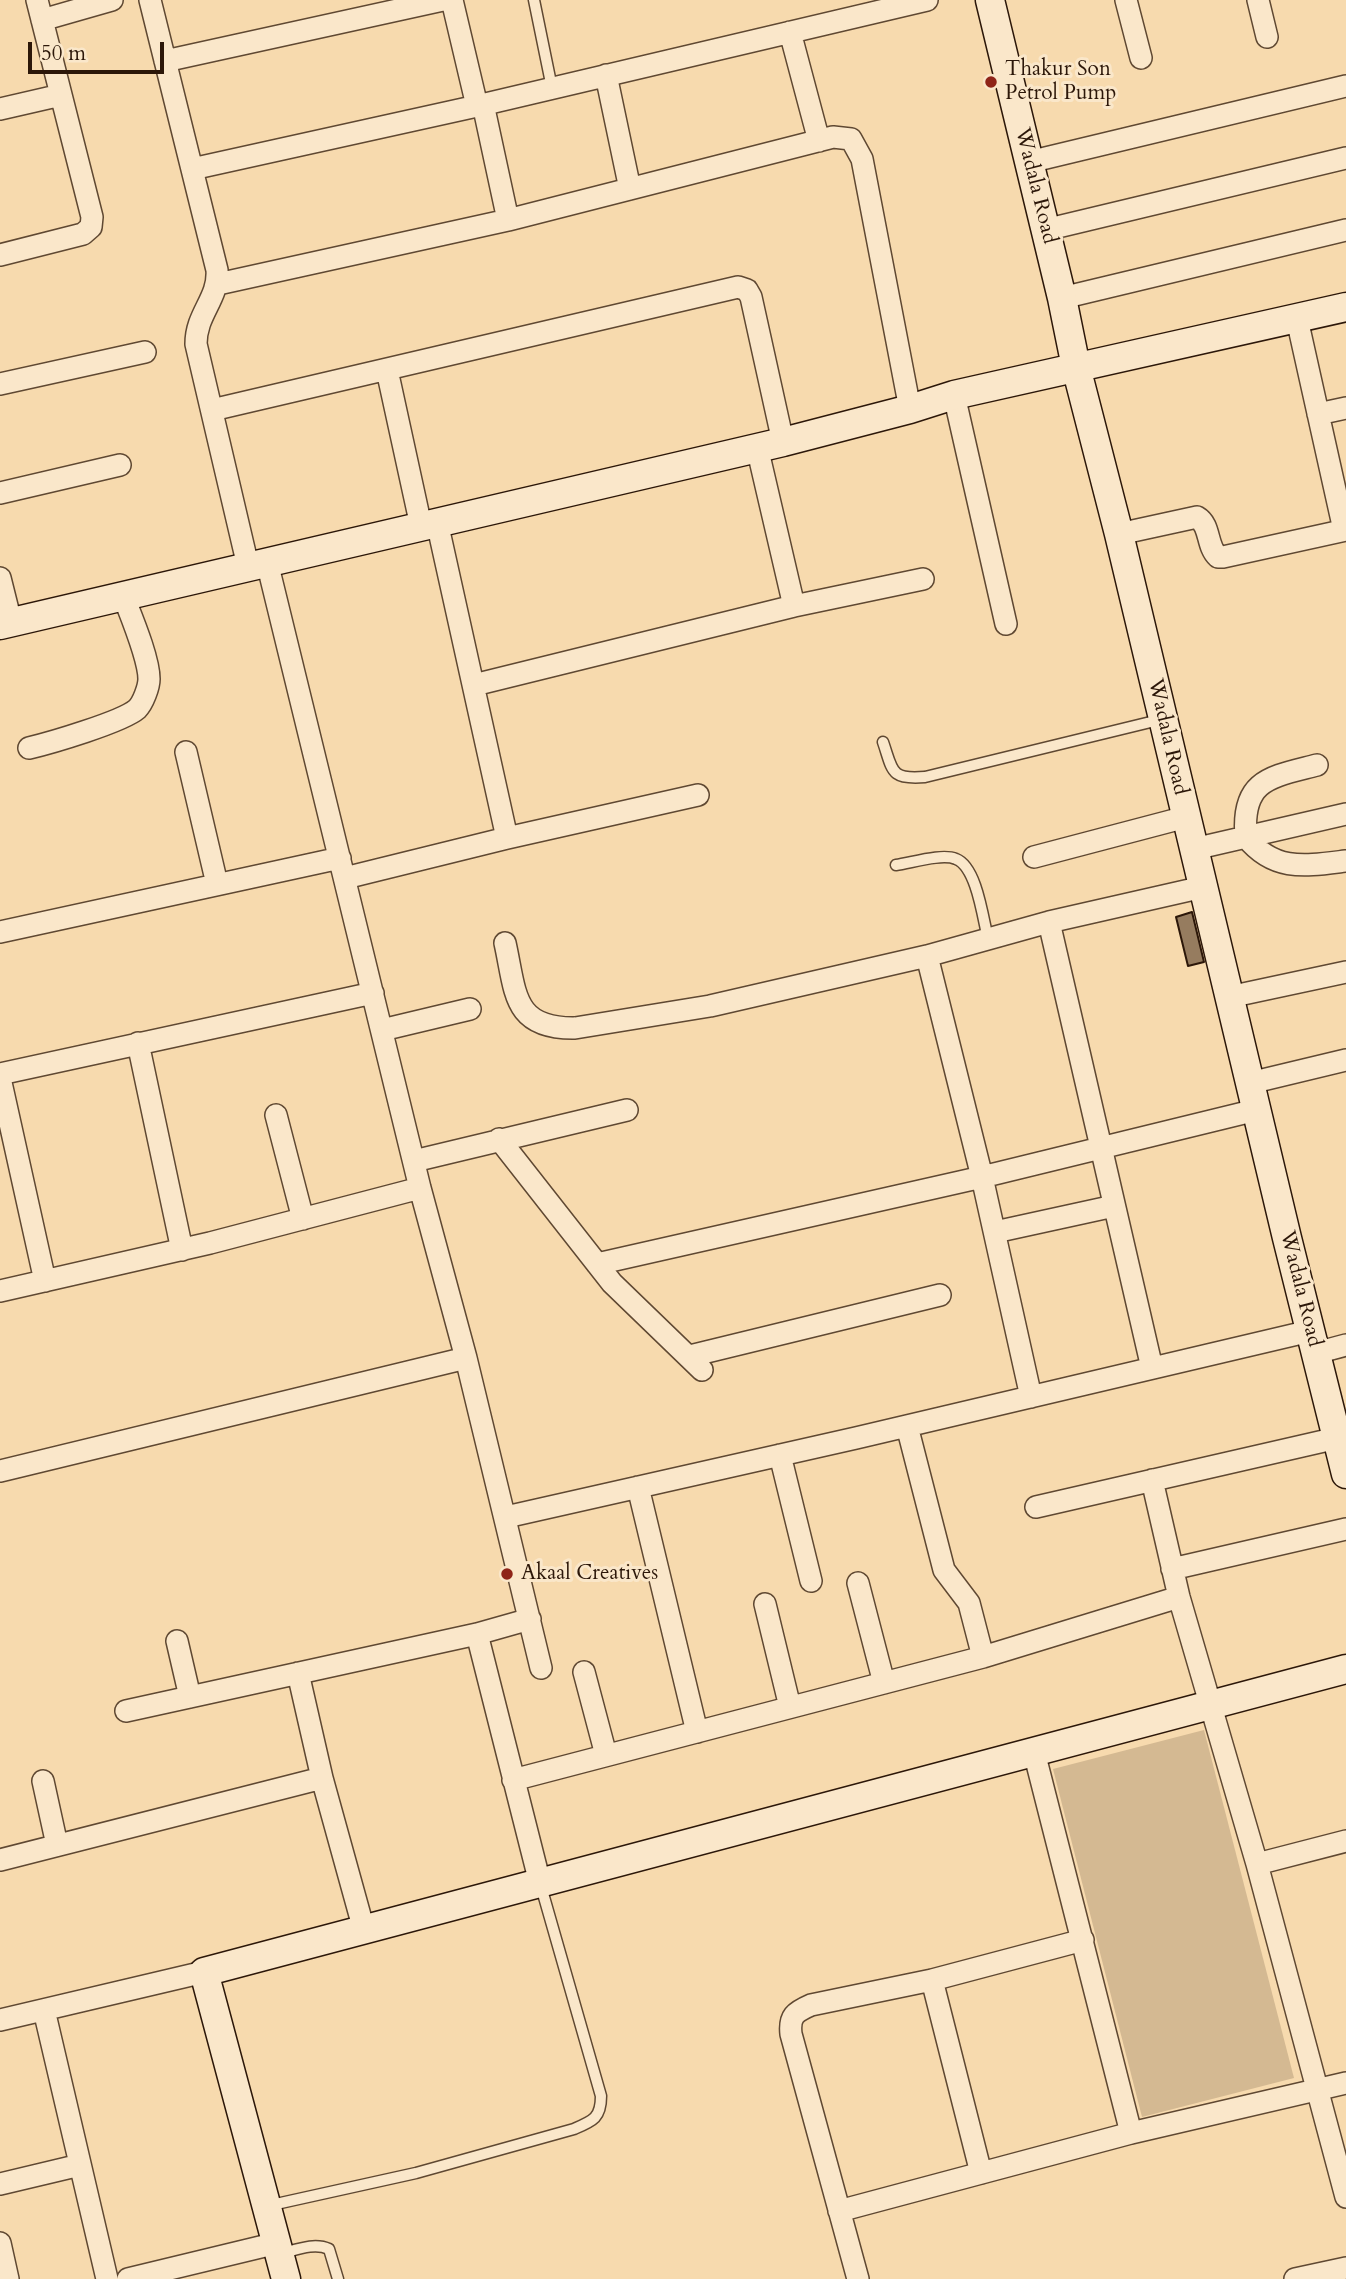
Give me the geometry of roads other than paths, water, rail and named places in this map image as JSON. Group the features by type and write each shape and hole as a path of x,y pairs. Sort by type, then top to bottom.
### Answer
{"street":[{"path":"0,256 74,238 91,227 91,207 40,10 112,0"},
{"path":"150,0 217,270 218,284 196,333 212,410 342,868 420,1188 506,1517 541,1668"},
{"path":"165,61 443,0"},
{"path":"452,0 508,220"},
{"path":"192,169 480,105 927,0"},
{"name":"Wadala Road","path":"990,0 1228,997 1313,1342 1339,1430 1346,1474"},
{"path":"1126,0 1141,58"},
{"path":"1258,0 1267,37"},
{"path":"790,32 820,141"},
{"path":"606,75 630,189"},
{"path":"1029,162 1346,86"},
{"path":"0,109 61,95"},
{"path":"218,284 508,220 833,137 851,139 862,159 910,409"},
{"path":"1045,230 1346,158"},
{"path":"1062,298 1346,230"},
{"path":"212,410 738,287 747,290 751,298 794,606"},
{"path":"0,578 5,624 770,444 910,409 954,395 1346,307"},
{"path":"1119,534 1197,517 1205,523 1211,548 1218,557 1223,557 1345,530 1297,319"},
{"path":"0,384 145,352"},
{"path":"387,370 474,685 507,838"},
{"path":"954,395 1006,624"},
{"path":"1318,414 1346,408"},
{"path":"0,493 120,466"},
{"path":"474,685 794,606 923,579"},
{"path":"29,748 48,744 105,723 137,708 149,678 140,640 123,595"},
{"path":"187,752 217,884"},
{"path":"1317,765 1264,781 1250,798 1245,811 1246,837 1263,855 1286,864 1312,865 1346,861"},
{"path":"0,933 217,884 342,868 507,838 698,795"},
{"path":"1194,849 1346,814"},
{"path":"1034,857 1186,817"},
{"path":"505,943 520,1005 528,1017 560,1029 575,1028 710,1006 927,956 1049,922 1203,887"},
{"path":"1049,922 1152,1368"},
{"path":"927,956 982,1177 1031,1396"},
{"path":"1228,997 1346,972"},
{"path":"45,1281 0,1076 373,993"},
{"path":"382,1030 470,1009"},
{"path":"138,1044 182,1250"},
{"path":"597,1264 1100,1148 1253,1097 1346,1060"},
{"path":"414,1161 627,1110"},
{"path":"276,1115 303,1219"},
{"path":"499,1139 612,1283 696,1363 940,1295"},
{"path":"0,1291 182,1250 420,1188"},
{"path":"995,1232 1114,1206"},
{"path":"506,1517 1152,1368 1313,1342 1346,1345"},
{"path":"0,1471 466,1358"},
{"path":"907,1426 944,1570 969,1603 983,1657"},
{"path":"1037,1507 1152,1480 1339,1430"},
{"path":"779,1455 811,1581"},
{"path":"1152,1480 1179,1597 1257,1864 1346,2197"},
{"path":"638,1488 697,1732"},
{"path":"1172,1569 1346,1530"},
{"path":"858,1583 884,1683"},
{"path":"513,1780 983,1657 1179,1597"},
{"path":"765,1604 790,1707"},
{"path":"127,1711 530,1619"},
{"path":"477,1633 540,1883"},
{"path":"177,1641 190,1697"},
{"path":"0,2020 204,1972 1346,1669"},
{"path":"584,1672 606,1755"},
{"path":"298,1673 322,1778 364,1930"},
{"path":"1034,1752 1131,2133"},
{"path":"0,1860 322,1778"},
{"path":"43,1781 57,1845"},
{"path":"1257,1864 1346,1841"},
{"path":"858,2279 791,2034 790,2023 793,2016 811,2005 932,1980 1083,1940"},
{"path":"128,2279 281,2259 204,1972"},
{"path":"932,1980 981,2173"},
{"path":"44,2010 107,2279"},
{"path":"839,2211 1131,2133 1346,2083"},
{"path":"0,2184 80,2165"},
{"path":"0,2243 8,2279"},
{"path":"1295,2279 1346,2268"}],"lane":[{"path":"534,0 552,88"},
{"path":"883,742 895,773 901,778 913,778 1163,719"},
{"path":"895,865 947,858 956,859 963,864 970,872 975,886 988,939"},
{"path":"267,2206 416,2173 592,2122 599,2113 601,2096 540,1883"},
{"path":"281,2259 315,2245 322,2246 329,2249 338,2279"}],"place":[{"name":"Thakur Son Petrol Pump","path":"991,82"},
{"name":"Akaal Creatives","path":"507,1574"}]}
